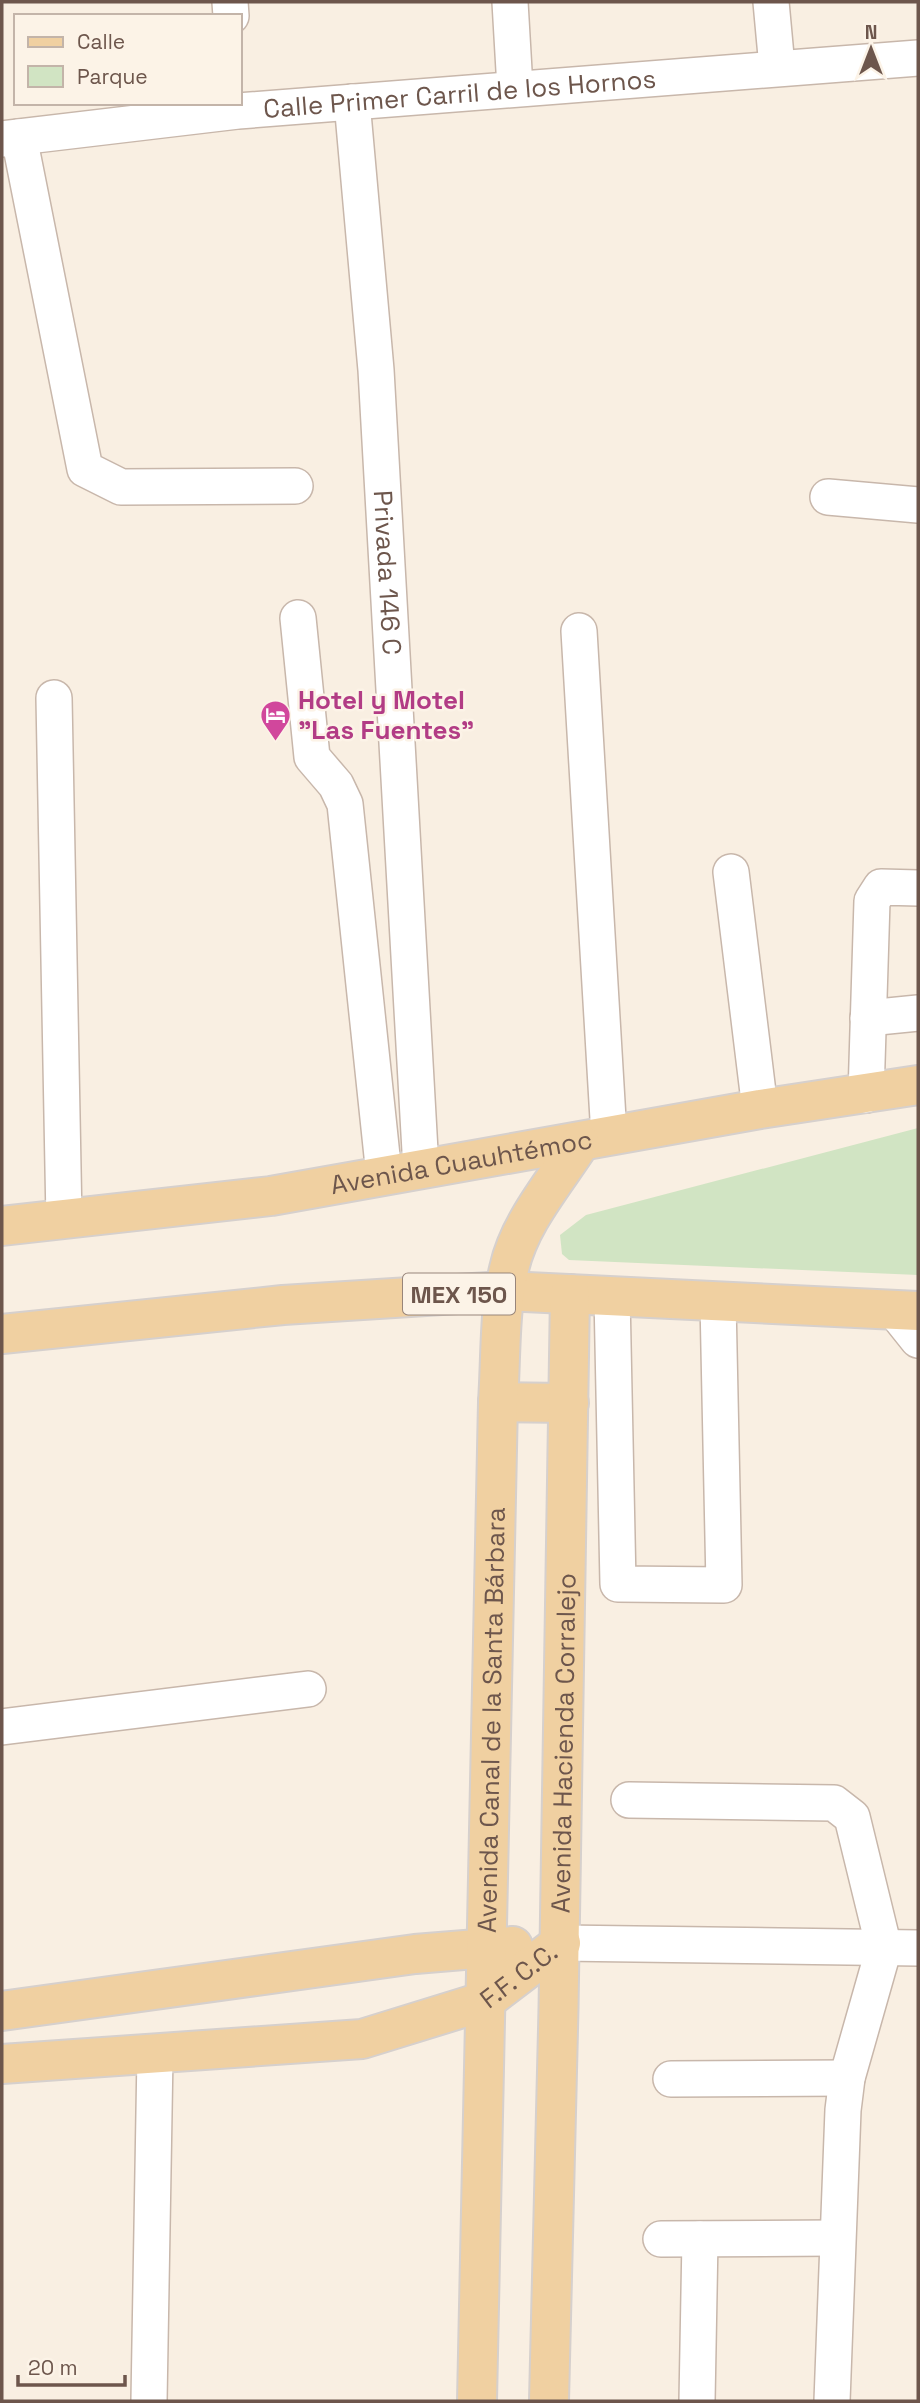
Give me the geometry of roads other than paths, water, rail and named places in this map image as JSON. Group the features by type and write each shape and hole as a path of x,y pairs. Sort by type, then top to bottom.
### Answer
{"main road":[{"name":"Avenida Cuauhtémoc","path":"2,1226 271,1196 760,1109 914,1087"},
{"name":"Avenida Canal de la Santa Bárbara","path":"477,2401 498,1402 505,1292 509,1267 524,1230 594,1140"},
{"name":"MEX 150","path":"2,1334 283,1305 505,1292 906,1311"},
{"name":"Avenida Hacienda Corralejo","path":"549,2401 556,2020 561,1944 570,1294"},
{"path":"498,1402 569,1403"},
{"name":"F.F. C.C.","path":"2,2011 415,1954 561,1944"},
{"name":"F.F. C.C.","path":"2,2064 155,2056 362,2039 485,2001 561,1944"}],"street":[{"path":"510,2 515,88"},
{"path":"771,2 777,67"},
{"name":"Calle Primer Carril de los Hornos","path":"10,138 238,107 352,102 918,58"},
{"name":"Privada 146 C","path":"352,102 376,370 421,1170"},
{"path":"10,138 85,468 121,487 295,486"},
{"path":"828,497 918,505"},
{"path":"298,618 312,757 336,785 345,804 384,1175"},
{"path":"579,631 594,1140"},
{"path":"54,698 64,1220"},
{"path":"731,872 760,1109"},
{"path":"866,1095 872,901 881,887 918,888"},
{"path":"868,1018 918,1013"},
{"path":"611,1296 618,1584 724,1585 718,1301"},
{"path":"906,1311 918,1340"},
{"path":"2,1727 308,1689"},
{"path":"629,1800 834,1802 852,1817 884,1948 847,2078 836,2238 832,2401"},
{"path":"561,1944 918,1948"},
{"path":"149,2401 155,2056"},
{"path":"671,2079 847,2078"},
{"path":"661,2239 836,2238"},
{"path":"697,2401 700,2239"}],"place":[{"name":"Hotel y Motel \"Las Fuentes\"","path":"275,742"}]}
